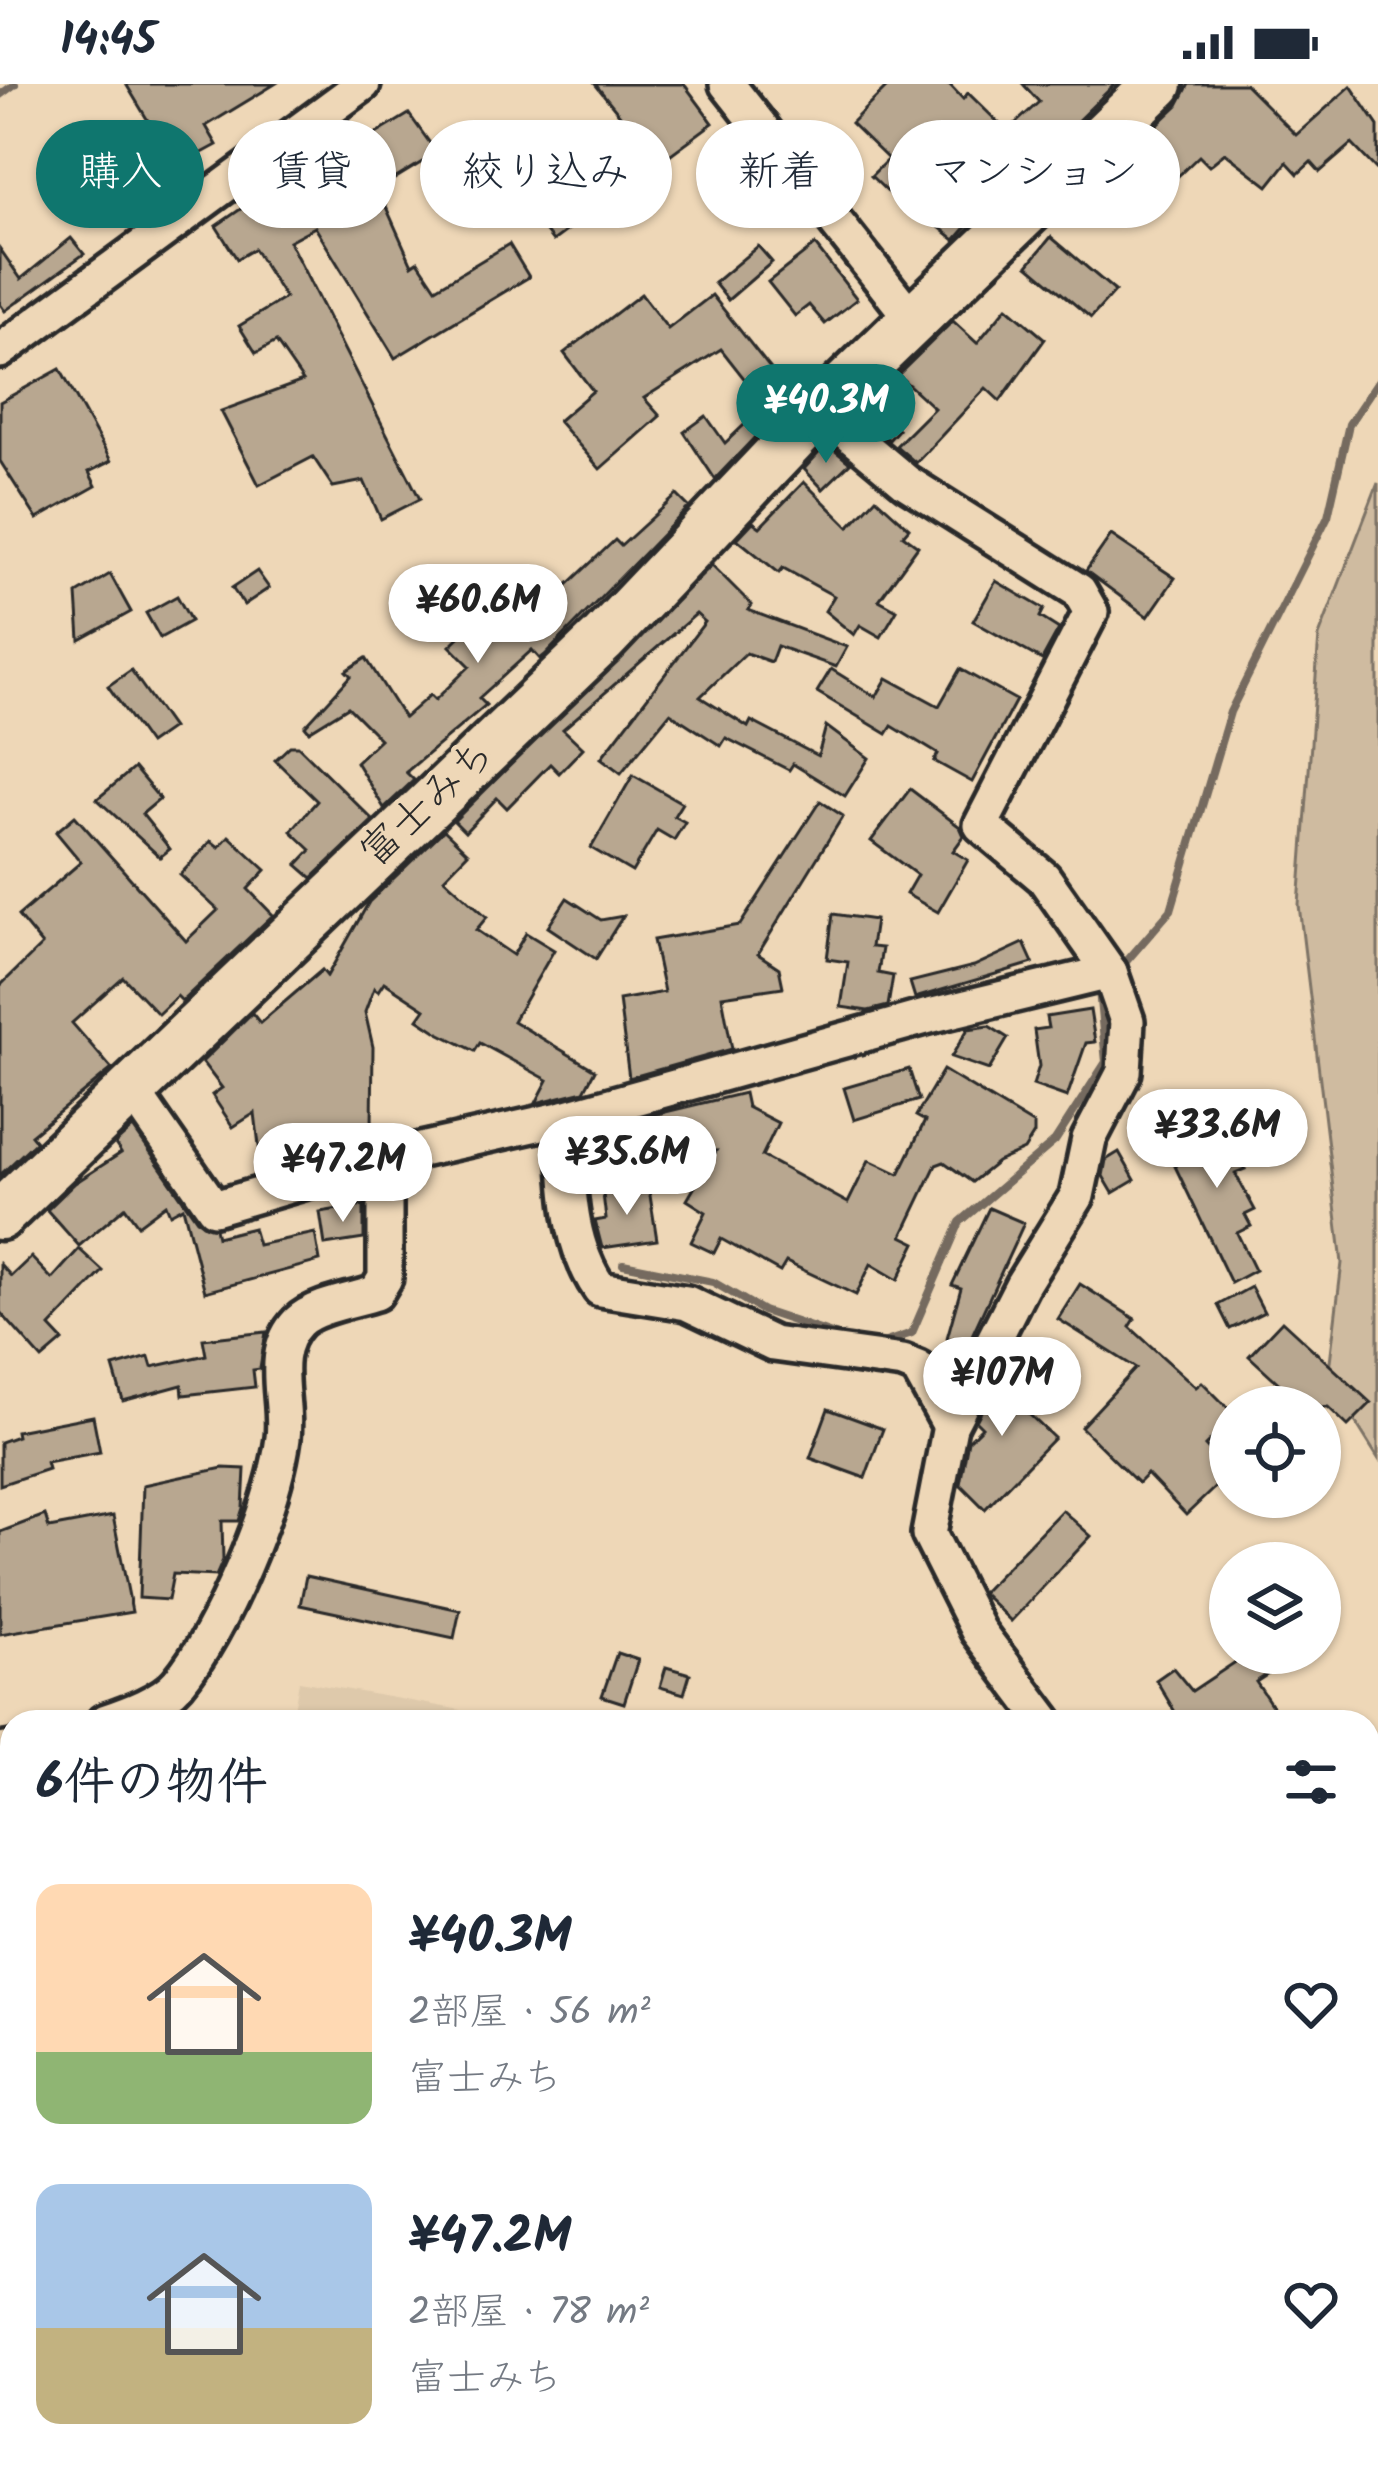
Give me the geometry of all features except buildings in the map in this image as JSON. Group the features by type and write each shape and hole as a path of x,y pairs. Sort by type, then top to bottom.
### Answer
{"highway":[{"name":"富士みち","path":"0,1215 134,1093 362,866 602,640 820,410 1158,84"}],"street":[{"path":"0,351 363,84"},
{"path":"727,84 912,319"},
{"path":"820,410 906,482 1079,592 1091,612 981,825 1044,878 1110,972 1127,1022 1124,1072 1089,1138 1077,1196 1022,1285 950,1426 929,1534 979,1631 1037,1710"},
{"path":"134,1093 214,1208 385,1158 564,1118 929,1016 1110,972"},
{"path":"564,1118 573,1226 585,1267 600,1288 687,1303 773,1345 918,1368 950,1426"},
{"path":"128,1710 176,1686 251,1551 274,1489 284,1431 279,1366 288,1336 302,1318 376,1293 385,1278 385,1158"}],"shaded area":[{"path":"1378,483 1378,1458 1341,1399 1341,1386 1333,1386 1328,1378 1342,1263 1299,905 1319,636"},
{"path":"299,1681 461,1710 294,1710"}],"waterway":[{"path":"0,95 15,84"},
{"path":"1118,971 1171,910 1230,712 1328,516 1349,424 1378,381"},
{"path":"880,1344 912,1333 960,1222 1055,1141 1106,1062 1099,990 1104,986"},
{"path":"623,1264 713,1282 763,1311 847,1339"}]}
